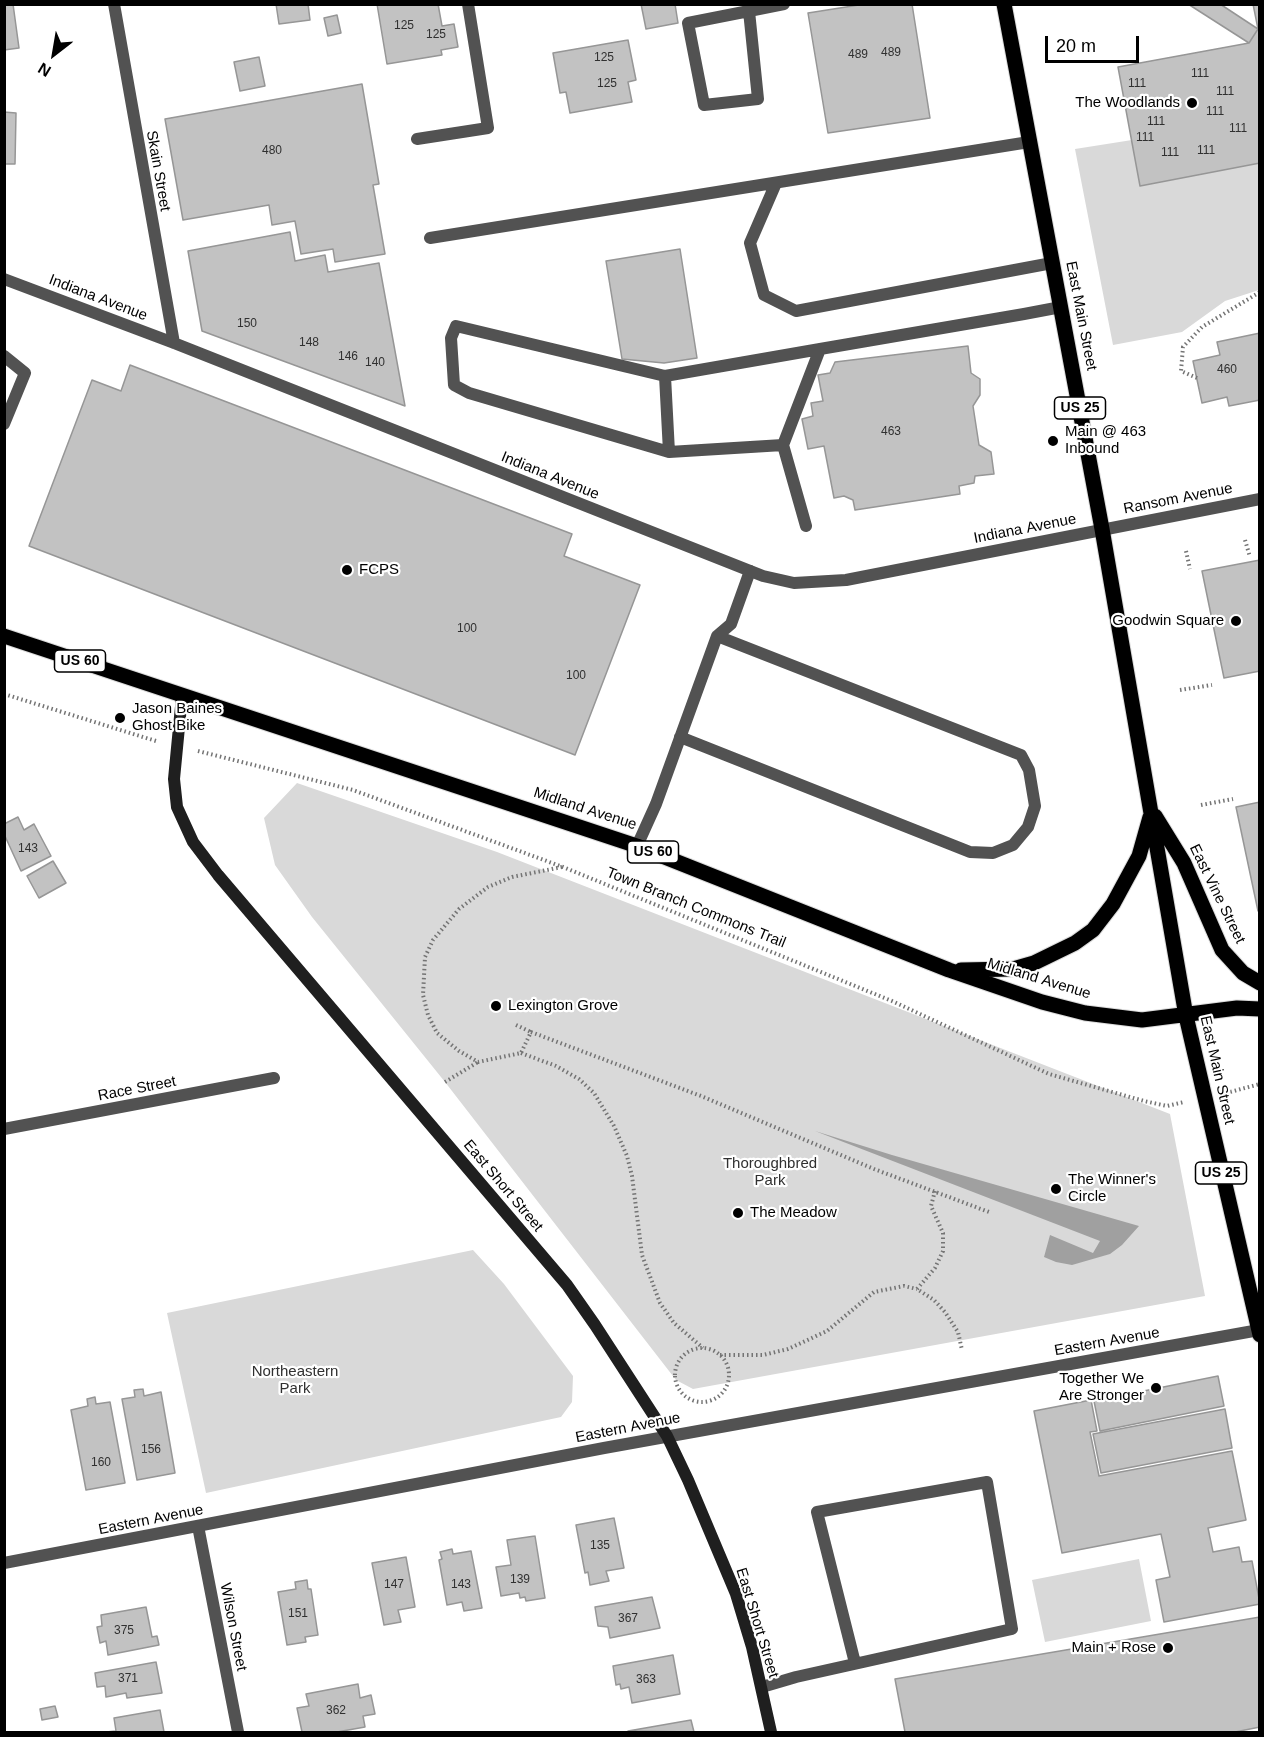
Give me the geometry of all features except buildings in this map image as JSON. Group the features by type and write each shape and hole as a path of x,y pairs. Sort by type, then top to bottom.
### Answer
{"main road":[{"name":"East Main Street","path":"1004,4 1102,529 1186,1016 1259,1332"},
{"name":"Midland Avenue","path":"4,636 638,846 949,970 1042,1002 1085,1013 1142,1020 1186,1016"},
{"name":"East Short Street","path":"182,696 174,779 177,807 193,842 218,875 567,1285 667,1436 736,1594 762,1687 771,1732"},
{"name":"East Main Street","path":"949,970 1003,969 1034,963 1076,943 1093,930 1113,904 1139,856 1152,811"},
{"name":"East Vine Street","path":"1152,811 1184,862 1222,950 1243,973 1260,983"},
{"path":"1186,1016 1237,1008 1260,1009"}],"street":[{"name":"Skain Street","path":"114,4 174,343"},
{"path":"417,139 488,128 468,4"},
{"path":"749,11 758,99 704,105 688,23 784,4"},
{"path":"430,238 1029,142"},
{"path":"776,183 750,243 764,295 796,311 1052,263"},
{"name":"Indiana Avenue","path":"4,279 174,343 750,571 794,583 846,580 1102,529"},
{"path":"783,445 669,452 469,393 454,386 451,338 456,326 665,376 1061,307"},
{"path":"806,526 783,445 820,349"},
{"path":"4,356 25,373 4,424"},
{"path":"665,376 669,452"},
{"name":"Ransom Avenue","path":"1102,529 1260,499"},
{"path":"638,846 717,636 731,624 750,571"},
{"path":"680,737 970,852 993,853 1013,845 1028,827 1035,806 1029,770 1021,754 717,636"},
{"name":"Race Street","path":"4,1129 274,1077"},
{"name":"Eastern Avenue","path":"4,1563 667,1436 1259,1332"},
{"path":"762,1687 855,1663 1012,1629 987,1482 817,1512 855,1663"},
{"name":"Wilson Street","path":"198,1526 238,1732"}],"path":[{"path":"1197,378 1180,370 1183,347 1202,327 1260,292"},
{"path":"1245,540 1250,557"},
{"path":"1186,551 1190,569"},
{"path":"1180,690 1212,685"},
{"path":"4,694 138,736"},
{"name":"Town Branch Commons Trail","path":"209,753 353,790 563,867 892,1001 1048,1074 1167,1106"},
{"path":"1201,805 1233,799"},
{"path":"478,1062 459,1052 437,1033 428,1015 423,995 425,957 445,923 488,887 512,877 563,867"},
{"path":"516,1025 701,1096 989,1212"},
{"path":"521,1053 531,1032"},
{"path":"445,1082 478,1062 521,1053 556,1066 579,1079 594,1093 614,1126 627,1156 632,1176 642,1255 656,1294 674,1323 703,1347 720,1355 763,1355 788,1349 827,1331 874,1292 904,1286 917,1289 934,1300 945,1312 958,1332 962,1350"},
{"path":"1237,1090 1260,1084"},
{"path":"917,1289 934,1268 943,1251 943,1233 931,1206 935,1191"},
{"path":"703,1347 681,1357 675,1372 679,1388 692,1399 709,1400 723,1391 729,1376 728,1368 720,1355"}],"green space":[{"path":"1132,140 1141,186 1259,163 1259,290 1225,301 1182,332 1113,345 1075,149"},
{"name":"Thoroughbred Park","path":"297,783 497,852 1170,1114 1205,1296 693,1389 676,1380 445,1082 312,917 275,865 264,818"},
{"name":"Northeastern Park","path":"473,1250 504,1284 573,1376 572,1402 561,1417 206,1493 167,1313"},
{"path":"1139,1559 1151,1621 1045,1642 1032,1580"}],"shaded area":[{"path":"815,1131 1139,1226 1122,1245 1110,1254 1072,1265 1056,1262 1044,1257 1050,1235 1093,1253 1100,1241"}],"place":[{"name":"The Woodlands","path":"1192,103"},
{"name":"Main @ 463 Inbound","path":"1053,441"},
{"name":"FCPS","path":"347,570"},
{"name":"Goodwin Square","path":"1236,621"},
{"name":"Jason Baines Ghost Bike","path":"120,718"},
{"name":"Lexington Grove","path":"496,1006"},
{"name":"The Winner's Circle","path":"1056,1189"},
{"name":"The Meadow","path":"738,1213"},
{"name":"Together We Are Stronger","path":"1156,1388"},
{"name":"Main + Rose","path":"1168,1648"}]}
